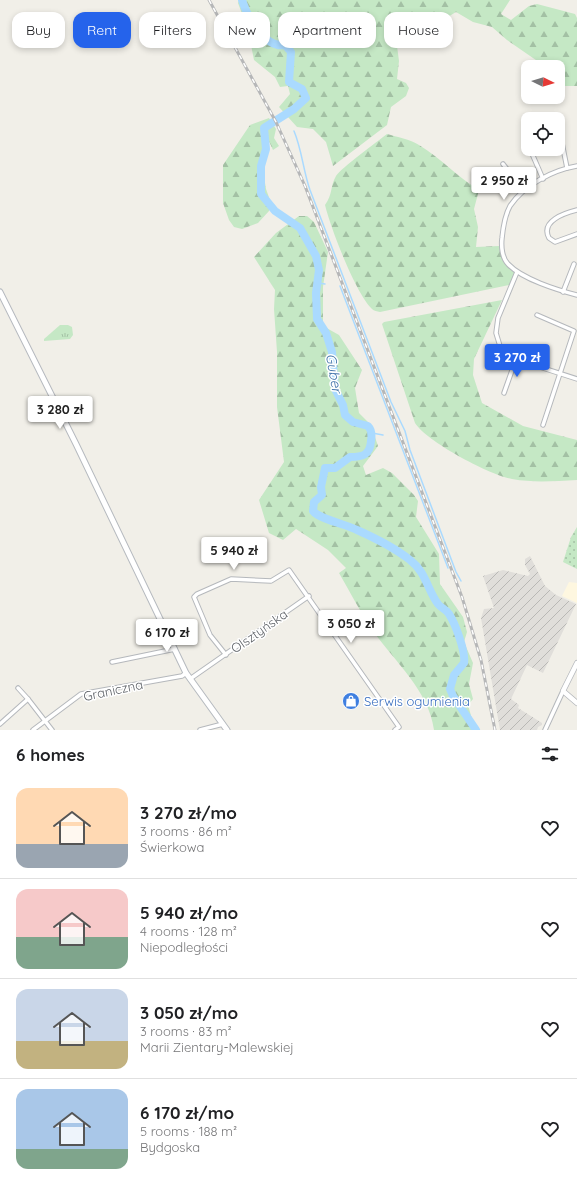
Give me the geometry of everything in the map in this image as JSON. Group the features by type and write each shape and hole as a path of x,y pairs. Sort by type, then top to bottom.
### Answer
{"main road":[{"path":"0,292 60,410 186,673 227,730"}],"street":[{"path":"533,156 543,179"},
{"path":"565,156 567,168"},
{"path":"502,164 524,190"},
{"path":"577,166 567,168 524,190 510,206 503,227 501,246 506,263 517,272 563,292 577,296"},
{"path":"577,210 558,217 548,225 547,230 548,238 555,242 577,234"},
{"path":"563,292 574,264"},
{"path":"517,272 498,318 496,333 500,346 512,358 577,379"},
{"path":"537,315 574,331 543,425"},
{"path":"504,393 516,359"},
{"path":"226,654 210,635 194,597 196,594 231,579 271,581 289,570 309,596 399,727 395,730"},
{"name":"Olsztyńska","path":"190,679 309,596"},
{"path":"112,662 174,649"},
{"path":"545,730 577,663"},
{"name":"Graniczna","path":"33,730 81,694 182,676 186,673"},
{"path":"18,688 52,730"},
{"path":"563,691 577,703"},
{"path":"0,724 28,699"},
{"path":"200,730 223,724"}],"shaded area":[{"path":"530,556 545,586 556,595 576,604 543,673 527,665 511,699 519,705 518,708 542,723 542,725 538,727 537,730 500,730 481,618 484,609 494,608 483,576 503,570 528,576 530,574 525,565 525,559"},
{"path":"569,582 577,583 577,603 562,596"}],"green space":[{"path":"239,0 510,0 501,14 511,20 529,6 537,4 575,14 577,18 577,86 565,86 565,60 536,60 507,40 492,27 473,22 456,12 453,14 453,12 384,12 384,48 397,48 399,61 397,79 406,83 409,88 406,96 391,107 387,125 333,166 326,142 313,129 297,127 279,107 290,94 288,86 280,87 275,77 254,60 252,48 270,48 270,12 241,12 238,3"},
{"path":"269,118 276,129 274,138 279,146 273,150 268,139 262,164 266,189 271,203 269,211 258,223 242,229 234,227 229,220 223,203 223,165 250,125"},
{"path":"387,134 419,145 479,190 474,209 478,227 476,247 499,246 505,264 515,273 509,285 380,312 372,309 365,301 344,260 332,229 325,205 334,180 339,172"},
{"path":"299,216 307,216 314,222 328,252 323,287 323,326 339,335 362,370 355,388 359,413 371,425 378,446 363,466 366,475 383,468 392,473 414,495 418,501 416,517 439,554 440,584 463,617 467,632 464,642 473,663 469,684 473,699 468,705 474,726 478,730 434,730 431,716 418,690 373,631 339,573 346,568 328,550 296,529 283,540 269,533 259,500 284,462 277,407 277,352 274,309 275,290 254,257 276,233"},
{"path":"502,300 474,359 473,375 482,403 523,426 577,440 577,480 528,481 502,476 475,465 445,448 422,431 415,423 382,324 384,322"},
{"path":"60,325 68,325 72,327 73,335 70,339 44,341 44,339"},
{"path":"577,527 577,569 563,562 571,537"}],"waterway":[{"name":"Guber","path":"242,0 248,14 264,37 278,45 285,45 291,52 289,82 302,89 306,98 294,109 264,128 266,149 261,166 261,194 275,211 300,228 316,256 319,270 316,293 317,319 326,333 332,352 335,389 343,405 345,415 353,422 368,426 372,437 369,449 362,456 350,457 335,468 325,468 321,487 322,495 314,502 313,511 321,517 371,536 398,551 420,570 434,598 449,614 460,638 464,663 454,675 450,689 453,696 476,730"},
{"path":"294,131 310,190 391,402 405,431 410,450 456,572 461,581"},
{"path":"318,283 325,284"},
{"path":"340,286 448,568"},
{"path":"372,433 383,435"}],"railway":[{"path":"209,0 276,122 305,186 462,597 481,660 495,730"}],"place":[{"name":"Serwis ogumienia","path":"351,701"}]}
